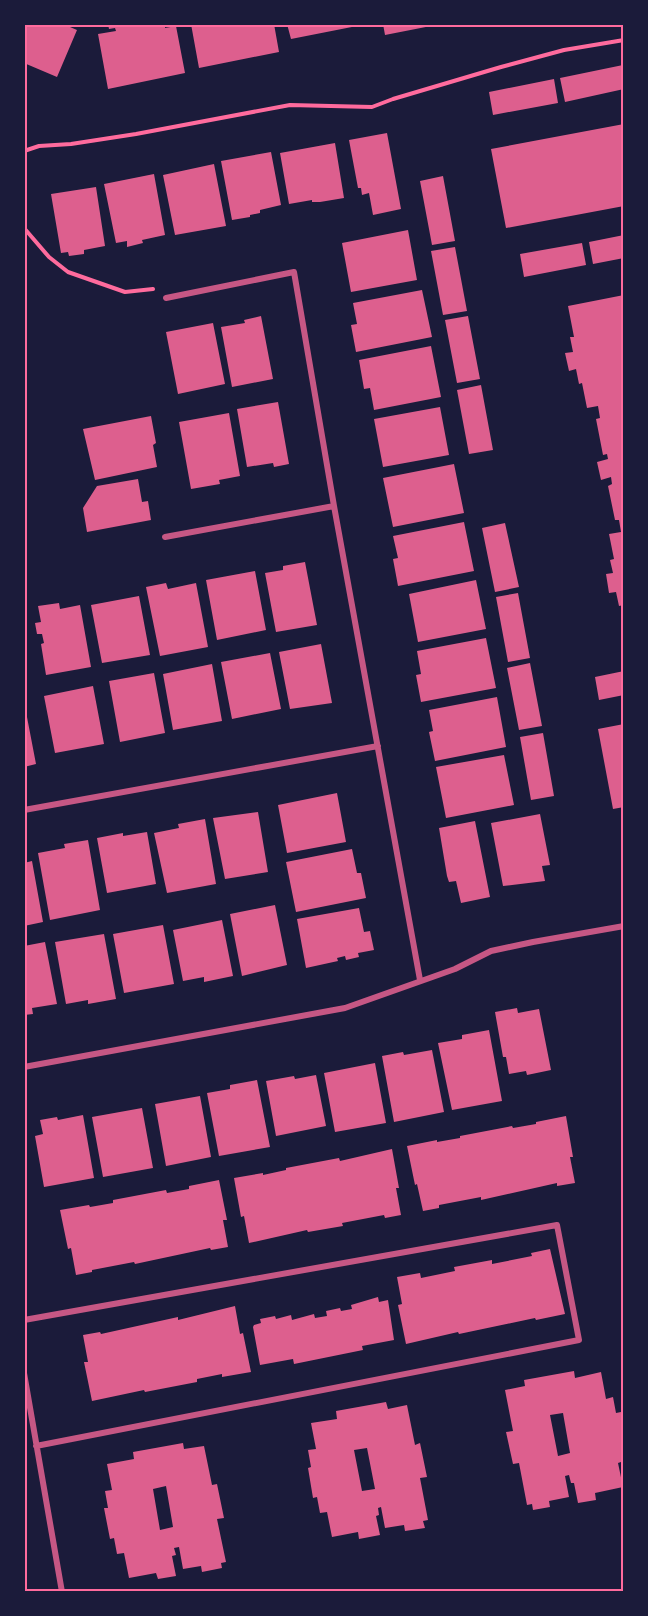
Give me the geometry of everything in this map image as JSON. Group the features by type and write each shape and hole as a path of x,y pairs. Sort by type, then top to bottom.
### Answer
{"street":[{"path":"166,298 294,272 420,980"},
{"path":"165,537 334,506"},
{"path":"24,810 378,746"},
{"path":"24,1067 345,1008 455,969 492,951 624,926"},
{"path":"24,1320 557,1225 579,1340 36,1446"},
{"path":"24,1373 62,1592"}],"path":[{"path":"24,151 39,146 71,144 136,134 290,105 372,107 403,95 543,56 624,40"},
{"path":"24,228 49,257 68,272 124,292 151,288 166,298"}],"building":[{"path":"24,24 63,24 77,30 57,77 24,63"},
{"path":"108,24 165,24 165,28 176,26 185,73 108,89 98,34 116,31 115,28 109,29"},
{"path":"191,24 274,24 279,52 199,68"},
{"path":"287,24 362,24 362,25 291,39"},
{"path":"383,24 436,24 436,25 385,35"},
{"path":"623,65 624,89 565,102 560,78"},
{"path":"554,79 558,103 493,115 489,92"},
{"path":"624,124 624,206 506,228 491,149"},
{"path":"387,133 401,209 373,215 369,193 362,195 361,188 358,188 349,140"},
{"path":"335,143 344,198 289,204 280,153"},
{"path":"271,152 281,205 260,210 260,213 250,215 250,217 232,220 221,161"},
{"path":"214,164 226,226 175,235 163,175"},
{"path":"154,174 165,235 142,240 143,243 127,247 127,241 116,243 104,184"},
{"path":"443,176 455,241 432,245 420,181"},
{"path":"96,187 105,246 84,250 84,254 69,256 68,252 61,253 51,194"},
{"path":"408,230 417,280 351,292 342,243"},
{"path":"624,235 624,258 593,264 589,242"},
{"path":"582,243 586,265 524,277 520,254"},
{"path":"455,247 467,311 443,315 431,251"},
{"path":"422,290 432,337 356,352 351,325 357,324 353,303"},
{"path":"624,295 624,605 619,606 616,592 609,593 606,574 613,573 610,560 614,559 609,534 621,532 619,520 615,520 608,486 612,484 611,477 601,480 597,462 608,459 607,454 603,455 596,419 600,418 598,406 587,408 582,383 579,384 576,369 569,371 565,353 573,352 570,337 574,337 568,306"},
{"path":"261,316 273,379 232,387 221,327 245,323 244,320"},
{"path":"468,316 480,379 457,383 445,320"},
{"path":"213,323 225,384 178,394 166,332"},
{"path":"431,346 441,397 374,410 370,388 364,389 359,360"},
{"path":"481,385 493,450 469,454 457,390"},
{"path":"278,402 289,464 274,467 273,463 247,467 237,409"},
{"path":"440,407 449,455 383,467 374,419"},
{"path":"229,413 240,476 219,480 220,484 191,489 179,422"},
{"path":"151,416 156,443 153,445 157,467 95,480 83,429"},
{"path":"454,464 464,513 393,527 383,478"},
{"path":"138,479 142,502 148,501 151,520 87,532 83,508 97,486"},
{"path":"464,522 474,571 398,586 393,559 398,558 393,536"},
{"path":"505,523 519,587 495,592 482,528"},
{"path":"305,562 317,625 276,632 265,573 283,570 283,566"},
{"path":"255,571 266,630 217,640 206,580"},
{"path":"476,580 486,629 418,642 409,594"},
{"path":"166,583 168,589 196,583 208,647 160,656 146,587"},
{"path":"518,593 530,658 508,662 496,597"},
{"path":"139,596 150,655 102,663 91,605"},
{"path":"59,603 60,609 80,605 91,667 46,675 41,644 44,643 42,634 37,634 35,623 41,622 38,606"},
{"path":"486,638 496,688 421,702 416,675 421,674 417,651"},
{"path":"321,644 332,703 290,709 279,652"},
{"path":"270,653 281,709 232,719 221,662"},
{"path":"530,663 542,726 519,730 507,668"},
{"path":"212,664 222,721 173,730 163,674"},
{"path":"624,671 624,695 599,700 595,677"},
{"path":"154,673 165,733 120,742 109,681"},
{"path":"93,686 104,744 55,753 44,696"},
{"path":"497,697 506,747 435,761 429,732 433,731 429,710"},
{"path":"27,717 36,764 24,767 24,718"},
{"path":"624,724 624,807 613,809 598,729"},
{"path":"543,733 554,796 531,800 520,737"},
{"path":"504,755 514,805 446,818 436,767"},
{"path":"337,793 346,842 287,853 278,805"},
{"path":"258,812 268,872 225,879 213,818"},
{"path":"540,814 550,865 542,866 545,881 503,886 491,823"},
{"path":"205,819 216,884 167,893 154,833 179,828 178,824"},
{"path":"475,821 490,897 461,903 456,881 449,882 447,876 439,828"},
{"path":"147,832 156,884 107,893 97,838 123,833 123,836"},
{"path":"88,840 100,910 50,920 38,853 65,848 64,844"},
{"path":"352,849 357,873 361,873 366,898 296,912 286,862"},
{"path":"32,861 43,922 24,926 24,863"},
{"path":"275,905 287,965 242,976 230,914"},
{"path":"359,908 364,932 370,931 374,950 358,953 359,957 346,960 345,956 337,958 338,961 306,968 297,919"},
{"path":"222,920 233,976 204,982 204,977 183,981 173,930"},
{"path":"163,925 174,984 124,993 113,934"},
{"path":"104,934 116,999 88,1004 88,1000 66,1004 55,942"},
{"path":"45,942 57,1004 32,1008 33,1014 24,1015 24,946"},
{"path":"517,1008 518,1013 539,1009 551,1070 527,1075 526,1071 509,1074 506,1057 503,1057 495,1012"},
{"path":"489,1030 502,1101 452,1110 438,1043 462,1039 462,1035"},
{"path":"432,1050 444,1112 394,1122 382,1056"},
{"path":"375,1063 386,1123 335,1132 324,1073"},
{"path":"316,1075 326,1126 276,1136 266,1081"},
{"path":"257,1080 270,1147 219,1156 207,1093 230,1089 230,1085"},
{"path":"200,1096 211,1157 166,1166 155,1104"},
{"path":"142,1108 153,1168 103,1177 92,1117"},
{"path":"83,1115 94,1178 44,1187 35,1136 43,1134 40,1120 57,1117 58,1120"},
{"path":"566,1116 575,1183 557,1186 557,1183 481,1200 481,1197 439,1205 439,1208 423,1211 407,1146 460,1138 460,1136 512,1126 513,1128 536,1124 536,1122"},
{"path":"392,1149 401,1215 385,1218 384,1215 342,1223 343,1226 308,1232 307,1230 249,1243 244,1216 241,1217 234,1178 263,1173 263,1175 286,1170 286,1168 339,1158 340,1161"},
{"path":"219,1180 227,1220 223,1220 228,1247 211,1250 210,1248 135,1264 134,1262 76,1275 60,1210 113,1203 113,1200 166,1190 167,1193 189,1189 189,1186"},
{"path":"550,1249 565,1314 459,1334 458,1332 406,1344 398,1305 402,1304 397,1277 420,1273 421,1278 455,1271 454,1267 492,1260 492,1264 532,1256 531,1253"},
{"path":"378,1297 379,1302 388,1300 394,1340 362,1346 363,1350 294,1364 293,1359 260,1365 253,1327 261,1323 260,1319 275,1316 276,1319 291,1315 292,1320 314,1314 315,1318 327,1316 326,1311 340,1308 341,1311 352,1309 351,1305"},
{"path":"235,1306 251,1372 222,1377 222,1374 197,1379 197,1382 92,1401 84,1362 88,1362 83,1335 100,1332 101,1334 178,1317 178,1320"},
{"path":"574,1371 575,1378 601,1372 606,1399 613,1397 616,1413 621,1412 624,1430 622,1446 624,1461 618,1463 623,1487 595,1493 596,1500 578,1503 574,1483 571,1483 569,1475 565,1476 569,1497 549,1501 550,1507 533,1510 532,1504 527,1505 519,1463 513,1464 506,1432 513,1431 505,1390 525,1386 524,1380","holes":["563,1413 570,1453 558,1456 550,1415"]},
{"path":"386,1402 388,1409 407,1405 415,1445 420,1443 427,1477 420,1478 428,1520 423,1521 425,1528 405,1531 404,1525 385,1528 381,1507 378,1508 379,1515 376,1516 380,1535 359,1539 358,1532 332,1537 327,1512 320,1513 317,1497 313,1498 308,1468 311,1467 308,1450 316,1449 311,1423 337,1419 336,1411","holes":["367,1448 375,1489 362,1491 354,1450"]},
{"path":"183,1443 184,1449 204,1446 212,1485 217,1484 224,1518 217,1519 226,1562 221,1563 222,1568 202,1572 201,1566 183,1569 179,1547 174,1548 176,1555 172,1556 176,1576 158,1579 156,1573 129,1578 124,1553 117,1554 114,1538 110,1539 104,1508 108,1508 105,1491 112,1490 107,1464 134,1459 133,1452","holes":["166,1486 173,1527 160,1530 153,1489"]}]}
